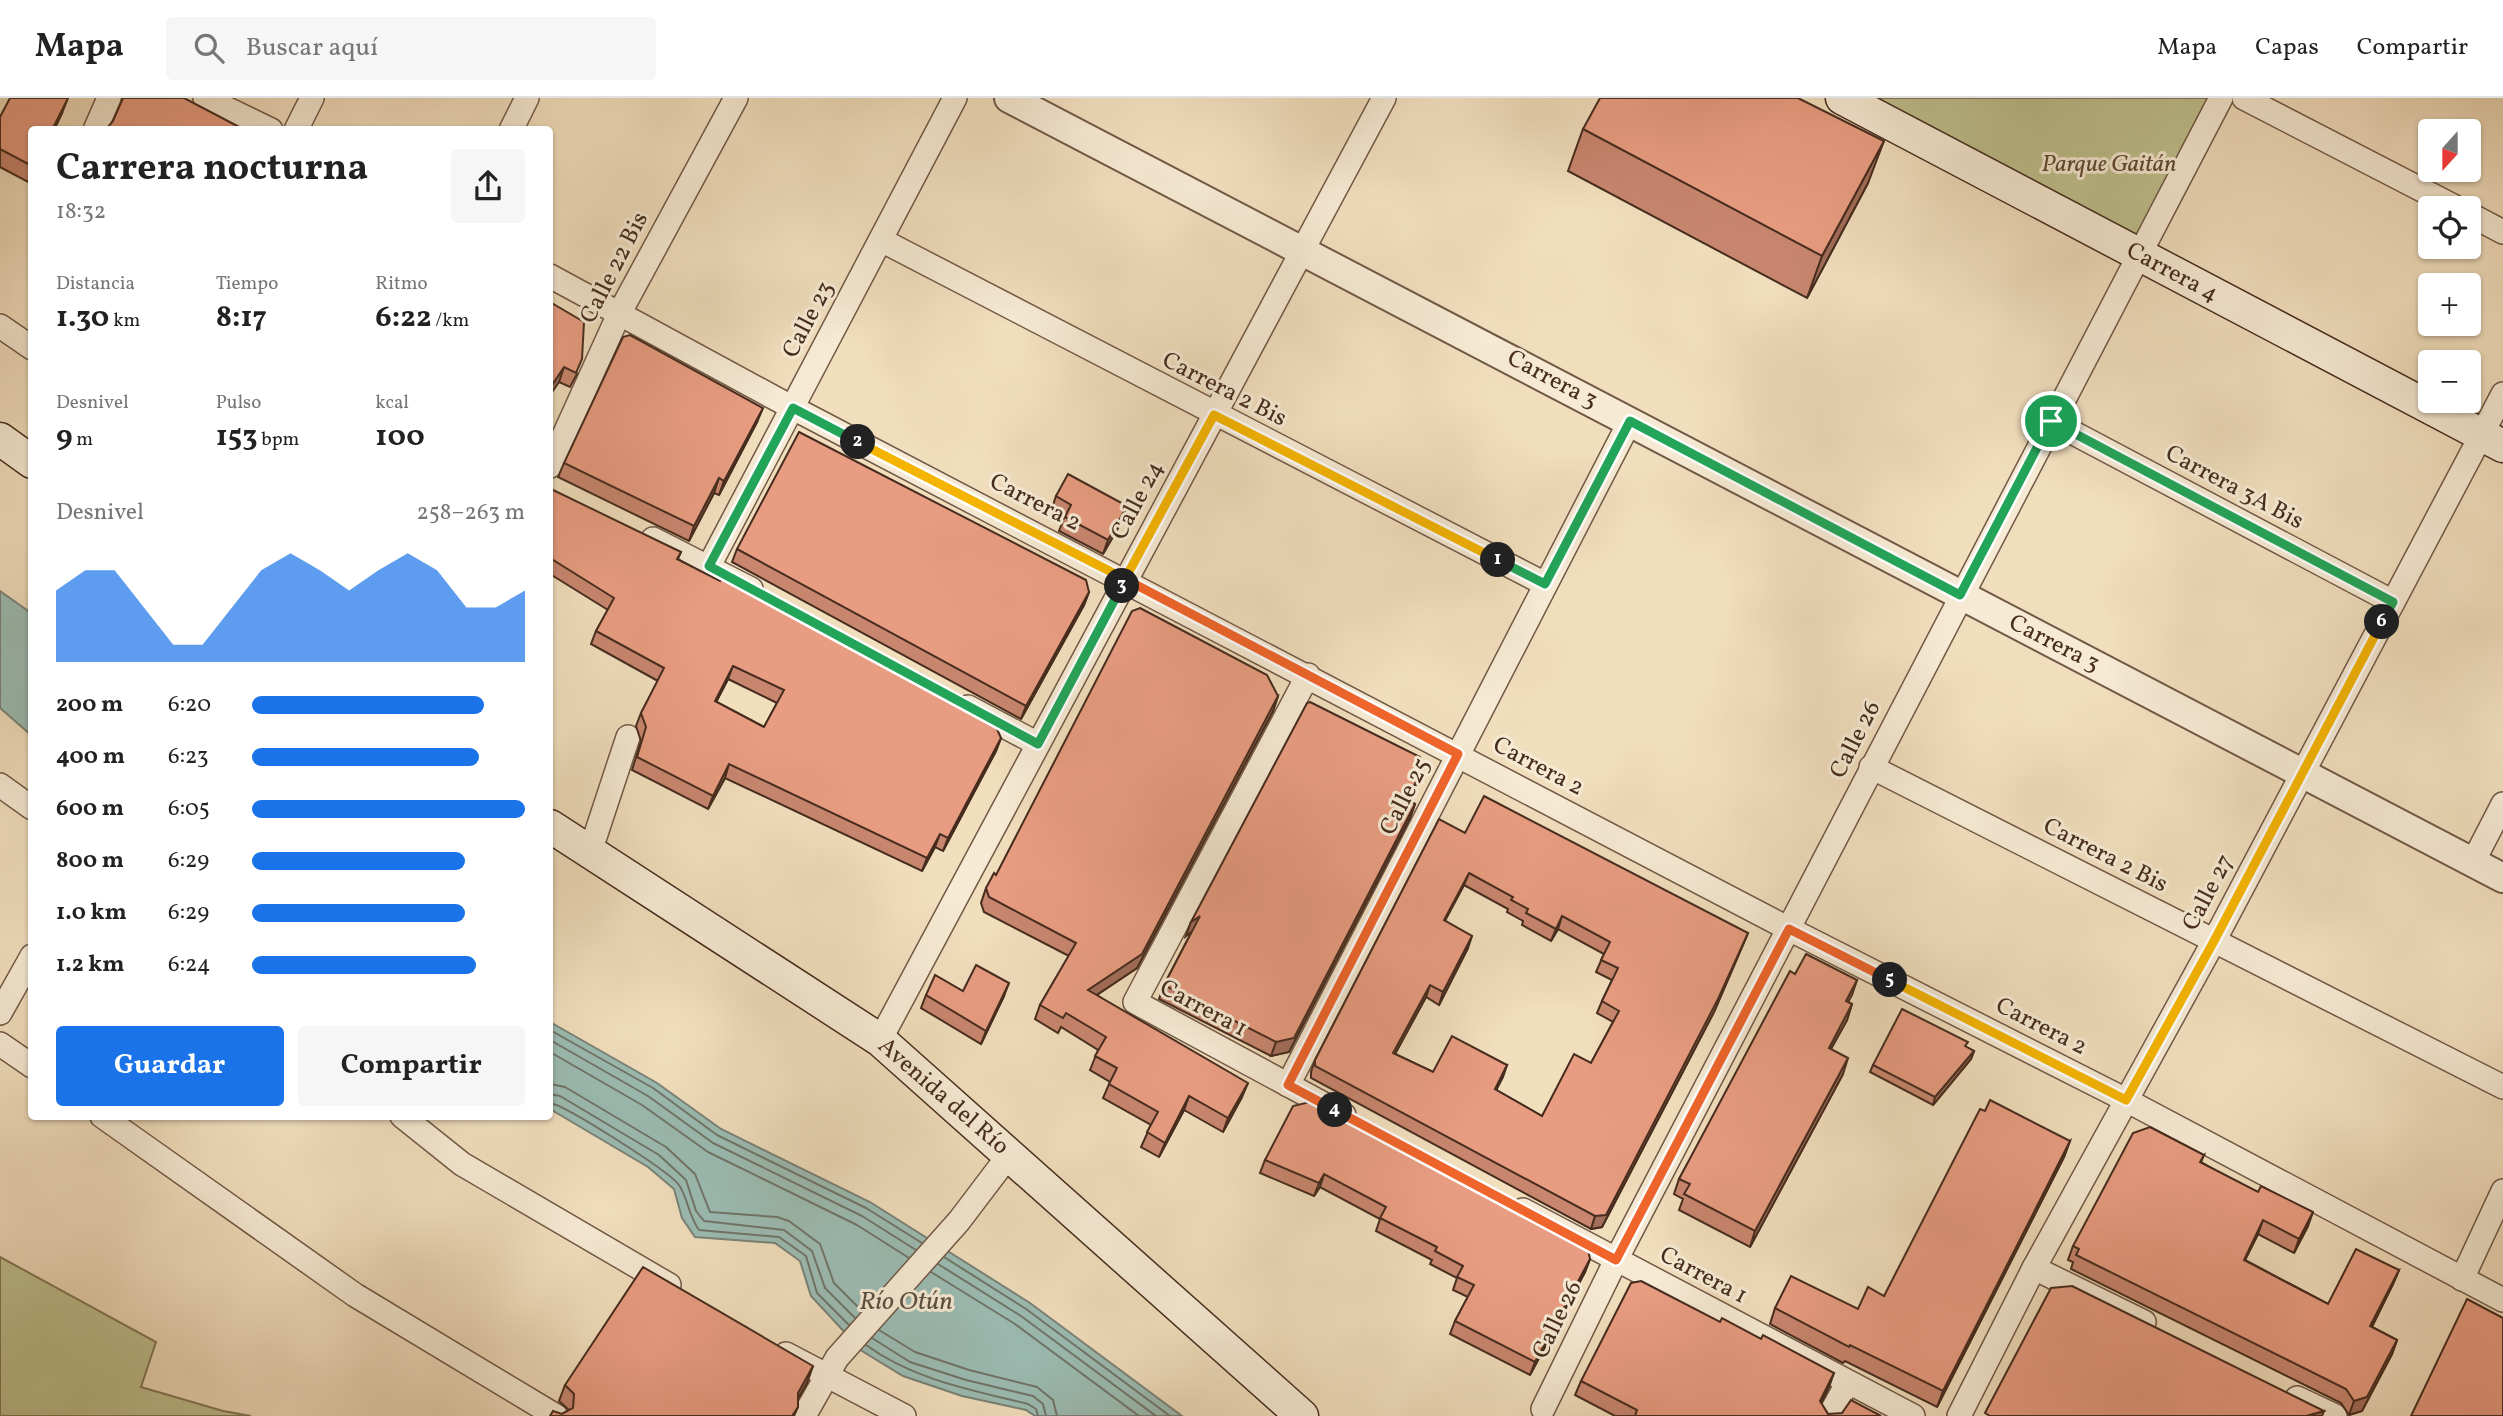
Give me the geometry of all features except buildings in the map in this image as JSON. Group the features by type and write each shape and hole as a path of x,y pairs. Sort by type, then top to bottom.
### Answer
{"main road":[{"name":"Carrera 4","path":"1842,98 2492,441"},
{"path":"0,439 28,458"},
{"name":"Avenida del Río","path":"553,828 880,1040 1302,1416"}],"street":[{"path":"97,126 109,98"},
{"path":"205,98 263,126"},
{"path":"298,126 312,98"},
{"path":"513,126 527,98"},
{"name":"Calle 22 Bis","path":"553,459 619,314 736,98"},
{"name":"Calle 23","path":"709,566 955,98"},
{"name":"Carrera 3","path":"1009,98 2503,878"},
{"name":"Calle 24","path":"880,1040 1384,98"},
{"name":"Calle 26","path":"1543,1409 1616,1260 2221,98"},
{"path":"2244,98 2434,196"},
{"path":"2481,220 2503,232"},
{"name":"Carrera 2 Bis","path":"881,240 1214,415 1545,584"},
{"name":"Carrera 2","path":"553,278 793,408 1125,579 1789,929 2126,1100 2503,1300"},
{"path":"0,326 28,345"},
{"name":"Calle 27","path":"1959,1416 2034,1268 2214,941 2393,602 2492,441 2503,394"},
{"name":"Calle 25","path":"1288,1085 1630,421"},
{"name":"Carrera 3A Bis","path":"2051,421 2393,602"},
{"path":"635,531 770,599"},
{"name":"Carrera 1","path":"1308,675 1135,1002 1361,1124"},
{"path":"953,698 1038,744"},
{"path":"590,852 628,737"},
{"name":"Carrera 2 Bis","path":"1871,767 2503,1087"},
{"path":"0,785 28,805"},
{"path":"2473,862 2503,804"},
{"path":"0,1013 28,963"},
{"path":"0,1044 28,1063"},
{"path":"109,1120 355,1295 556,1416"},
{"path":"407,1120 462,1164 685,1294"},
{"path":"804,1416 831,1367 959,1221 1009,1155"},
{"path":"2462,1279 2503,1191"},
{"name":"Carrera 1","path":"1507,1201 1913,1416"},
{"path":"2034,1268 2159,1330"},
{"path":"767,1343 831,1367 904,1416"},
{"path":"1829,1416 1848,1382"},
{"path":"2272,1385 2335,1416"}],"green space":[{"name":"Parque Gaitán","path":"1842,98 2221,98 2137,255"},
{"path":"0,1257 156,1342 141,1387 223,1411 251,1416 0,1416"}],"water":[{"path":"0,591 28,611 28,732 0,708"},
{"name":"Río Otún","path":"553,1024 657,1083 721,1129 870,1202 1030,1303 1182,1416 1035,1416 1026,1410 962,1396 903,1376 862,1351 811,1296 800,1261 775,1243 695,1237 682,1218 674,1189 648,1167 553,1111"}],"route":[{"path":"2051,421 1960,595 1630,421 1545,584 1214,415 1125,579 793,408 709,566 1038,744 1125,579 1458,754 1288,1085 1616,1260 1789,929 2126,1100 2214,941 2393,602 2051,421"}]}
